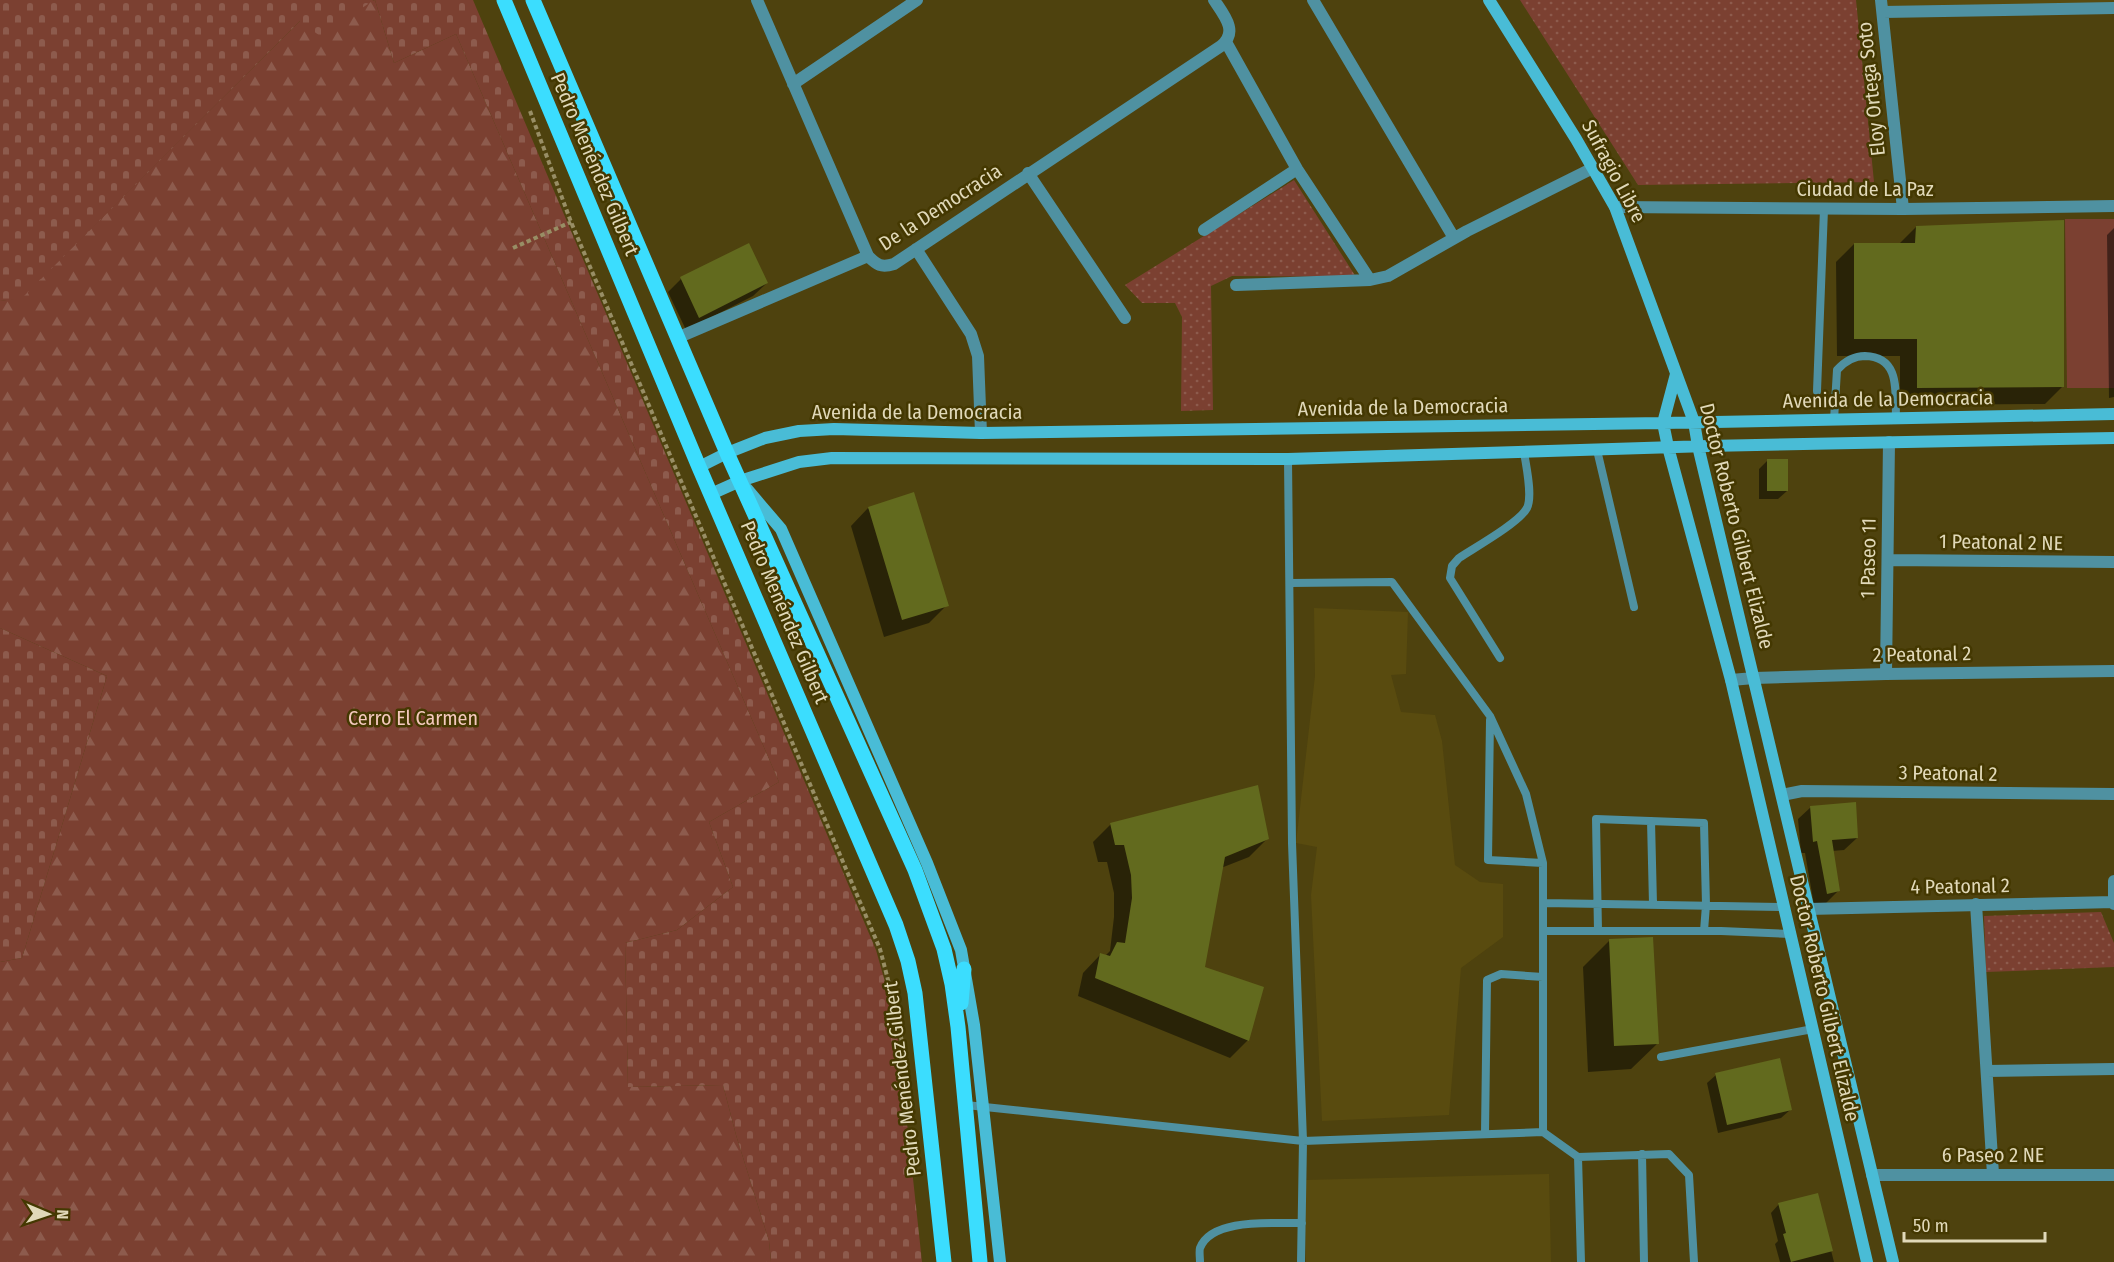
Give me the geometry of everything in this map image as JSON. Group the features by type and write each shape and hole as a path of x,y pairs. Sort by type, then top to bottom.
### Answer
{"main road":[{"name":"Pedro Menéndez Gilbert","path":"504,0 699,467 891,914 908,962 915,993 944,1262"},
{"name":"Pedro Menéndez Gilbert","path":"533,0 727,453 919,880 944,949 958,1027 980,1262"},
{"path":"958,1027 964,969"}],"street":[{"name":"De la Democracia","path":"757,0 868,256 877,265 888,266 1226,42"},
{"path":"793,84 917,0"},
{"path":"1214,0 1230,28 1230,36 1226,42 1297,169 1370,280"},
{"path":"1313,0 1455,238"},
{"name":"Sufragio Libre","path":"1489,0 1615,207 1676,374"},
{"path":"1882,6 2114,8"},
{"name":"Eloy Ortega Soto","path":"1882,6 1903,209"},
{"path":"1236,285 1370,280 1388,276 1455,238 1593,168"},
{"path":"1204,230 1297,169"},
{"path":"1028,173 1125,318"},
{"name":"Ciudad de La Paz","path":"1615,207 1903,209 2114,206"},
{"path":"916,249 970,334 978,356 981,433"},
{"path":"677,338 868,256"},
{"name":"Doctor Roberto Gilbert Elizalde","path":"1676,374 1694,422 1833,1017 1893,1262"},
{"name":"Doctor Roberto Gilbert Elizalde","path":"1676,374 1664,423 1668,447 1731,680 1867,1262"},
{"name":"Avenida de la Democracia","path":"699,467 765,438 799,431 834,429 981,433 2114,414"},
{"path":"711,494 740,481 799,462 832,458 1288,459 1698,446 2114,438"},
{"name":"1 Paseo 11","path":"1886,674 1889,442"},
{"name":"Pedro Menéndez Gilbert","path":"740,481 781,529 945,906 961,950 974,1025 1000,1262"},
{"name":"1 Peatonal 2 NE","path":"1888,560 2114,562"},
{"name":"2 Peatonal 2","path":"1731,680 1886,674 2114,671"},
{"name":"3 Peatonal 2","path":"1782,795 1802,791 2114,794"},
{"path":"2114,881 2114,903"},
{"name":"4 Peatonal 2","path":"1808,909 2114,903"},
{"path":"1976,904 1993,1174"},
{"path":"1802,984 1805,989 1816,990 1821,987 1824,977"},
{"path":"1812,1025 1813,1015 1818,1011 1830,1012 1833,1017"},
{"path":"1987,1071 2114,1069"},
{"name":"6 Paseo 2 NE","path":"1872,1175 2114,1175"}],"lane":[{"path":"1817,391 1824,209"},
{"path":"1834,420 1837,370 1844,362 1856,356 1875,356 1888,363 1894,377 1896,418"},
{"path":"1597,450 1634,607"},
{"path":"1500,658 1450,578 1452,566 1459,558 1516,520 1528,507 1529,486 1524,452"},
{"path":"1288,459 1292,843 1303,1141 1301,1262"},
{"path":"1290,583 1392,582 1490,716 1526,794 1543,863 1543,1132"},
{"path":"1490,716 1488,860 1543,863"},
{"path":"1598,932 1596,819 1704,823 1706,905 1704,932"},
{"path":"1651,821 1653,904"},
{"path":"1544,903 1784,908"},
{"path":"1544,932 1790,934"},
{"path":"1485,1133 1487,980 1501,974 1543,977"},
{"path":"1661,1057 1812,1025"},
{"path":"966,1105 1303,1141 1543,1132 1578,1157 1669,1154 1689,1175 1694,1262"},
{"path":"1642,1154 1644,1262"},
{"path":"1578,1157 1581,1262"},
{"path":"1200,1262 1200,1248 1210,1235 1228,1226 1302,1223"}],"path":[{"path":"526,100 571,222 880,949 899,1022 902,1045"},
{"path":"513,248 571,222"}],"shaded area":[{"path":"1882,0 2114,0 2114,7 1884,11"},
{"path":"1314,608 1408,612 1406,674 1391,675 1401,712 1435,715 1442,741 1455,865 1480,882 1503,884 1503,937 1461,968 1449,1115 1322,1121 1311,895 1317,847 1296,843 1315,676"},
{"path":"1549,1174 1551,1262 1306,1262 1305,1180"}],"green space":[{"path":"0,0 374,0 320,36 300,21 21,299 0,301"},
{"name":"Cerro El Carmen","path":"375,0 394,63 456,34 779,782 709,822 733,887 677,930 625,943 628,1087 723,1085 769,1241 771,1262 0,1262 0,962 22,958 107,676 0,628 0,301 21,298 300,21"},
{"path":"375,0 473,0 876,950 896,1021 922,1262 771,1262 769,1241 723,1085 628,1087 625,943 677,930 733,887 709,822 779,782 456,34 394,63"},
{"path":"1520,0 1856,0 1874,182 1638,185"},
{"path":"1294,180 1356,277 1232,276 1211,286 1213,410 1181,411 1182,317 1175,303 1142,303 1125,285"},
{"path":"2065,219 2114,219 2114,388 2067,388"},
{"path":"0,628 107,676 22,958 0,962"},
{"path":"2101,912 2114,943 2114,967 1986,972 1984,916"}],"building":[{"path":"2064,220 2064,387 1917,388 1917,339 1854,339 1854,243 1915,243 1916,226"},
{"path":"749,243 768,283 699,318 680,277"},
{"path":"1767,459 1788,459 1788,491 1767,491"},
{"path":"914,492 949,606 902,620 868,507"},
{"path":"1258,785 1269,839 1225,857 1205,967 1264,987 1249,1041 1095,978 1100,953 1110,956 1117,942 1125,943 1132,898 1131,875 1124,845 1115,845 1110,823"},
{"path":"1856,802 1858,838 1832,840 1840,891 1827,894 1817,841 1813,842 1810,806"},
{"path":"1653,937 1659,1044 1614,1046 1609,939"},
{"path":"1780,1058 1792,1110 1727,1125 1715,1073"},
{"path":"1818,1193 1833,1251 1791,1262 1778,1203"}]}
